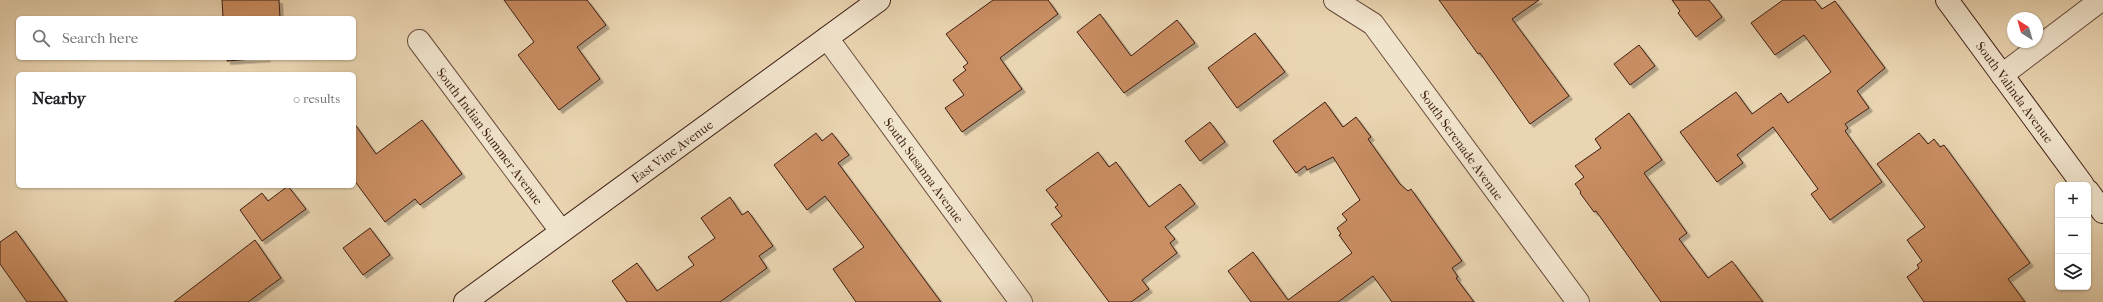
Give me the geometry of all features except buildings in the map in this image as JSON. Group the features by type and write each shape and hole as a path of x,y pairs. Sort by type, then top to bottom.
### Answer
{"street":[{"name":"East Vine Avenue","path":"465,302 879,0"},
{"name":"South Serenade Avenue","path":"1335,0 1374,24 1578,302"},
{"name":"South Valinda Avenue","path":"1947,0 2081,182"},
{"path":"2002,75 2101,0"},
{"name":"South Susanna Avenue","path":"827,38 1021,302"},
{"name":"South Indian Summer Avenue","path":"419,41 561,231"},
{"path":"2091,195 2103,212"}]}
